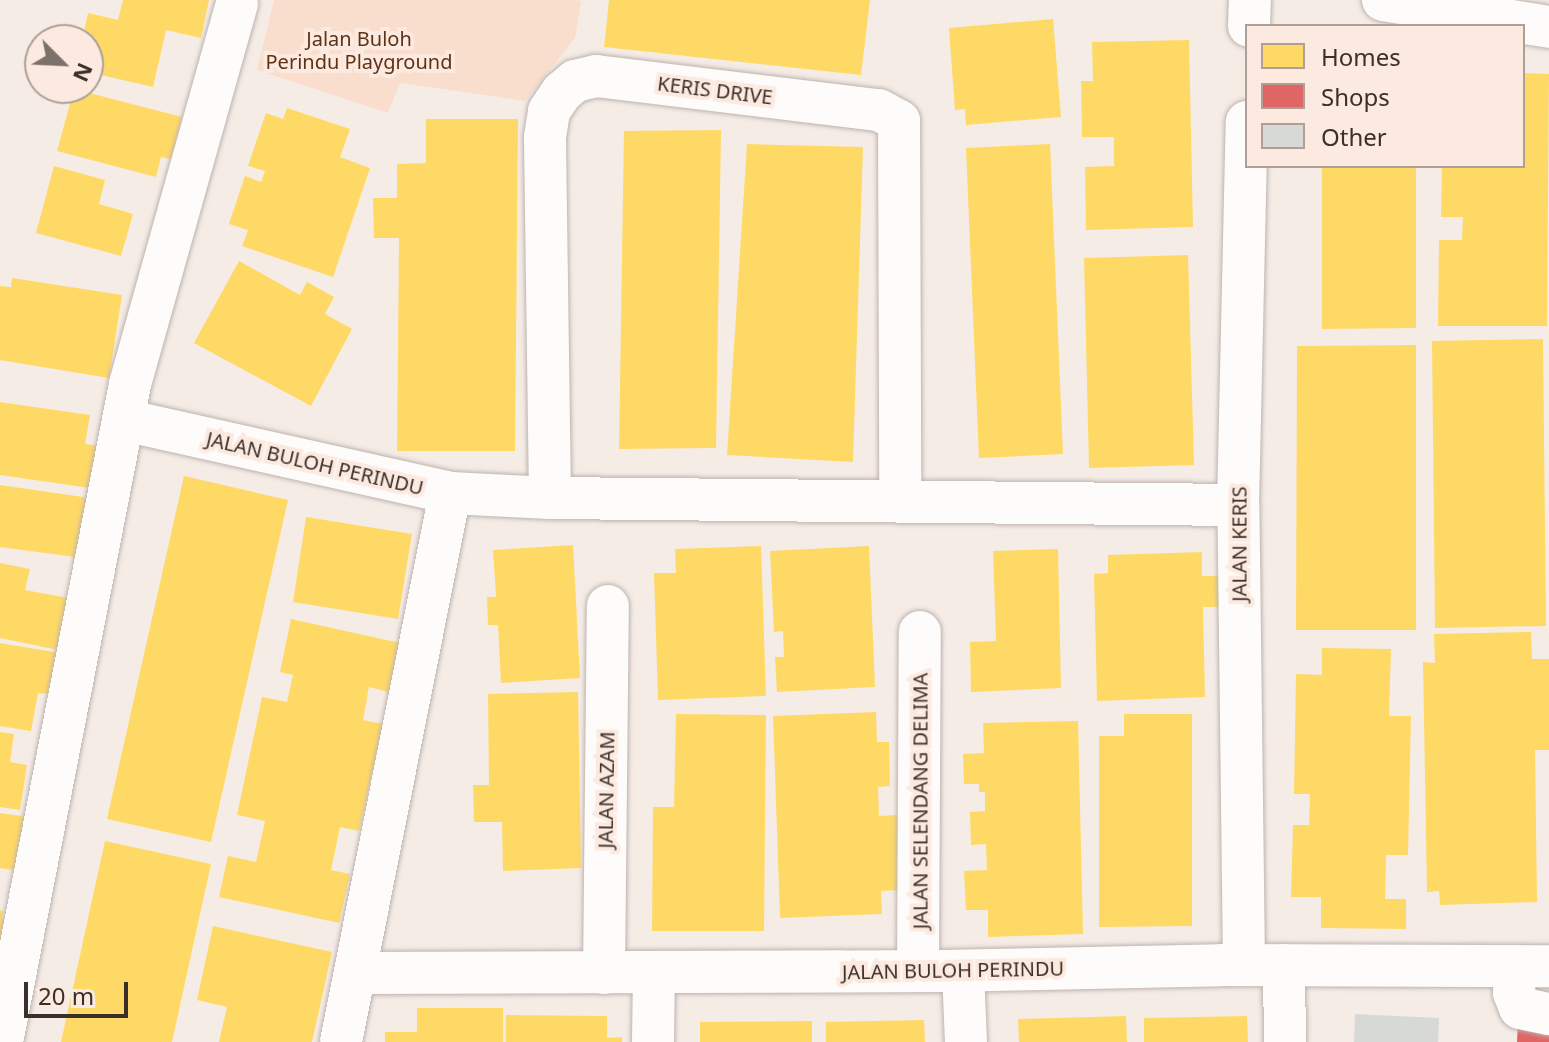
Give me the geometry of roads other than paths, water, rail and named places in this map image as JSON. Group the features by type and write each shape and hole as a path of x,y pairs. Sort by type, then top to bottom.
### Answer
{"street":[{"path":"1249,24 1250,0"},
{"path":"1383,0 1448,5 1549,27"},
{"path":"2,1042 130,384 237,4"},
{"name":"KERIS DRIVE","path":"550,498 545,137 549,111 562,92 575,81 596,76 879,110 899,121 900,499"},
{"name":"JALAN KERIS","path":"1246,168 1238,505 1264,965 1285,1042"},
{"name":"JALAN BULOH PERINDU","path":"124,420 450,493 341,1042"},
{"path":"450,493 550,498 900,499 1238,505"},
{"name":"JALAN AZAM","path":"604,973 608,606"},
{"name":"JALAN SELENDANG DELIMA","path":"918,970 920,632"},
{"name":"JALAN BULOH PERINDU","path":"356,973 654,974 1264,965 1532,966"},
{"path":"1532,966 1514,993 1520,1008 1549,1014"},
{"path":"963,971 966,1042"},
{"path":"653,1042 654,974"}],"park label":[{"name":"Jalan Buloh Perindu Playground","path":"359,50"}]}
